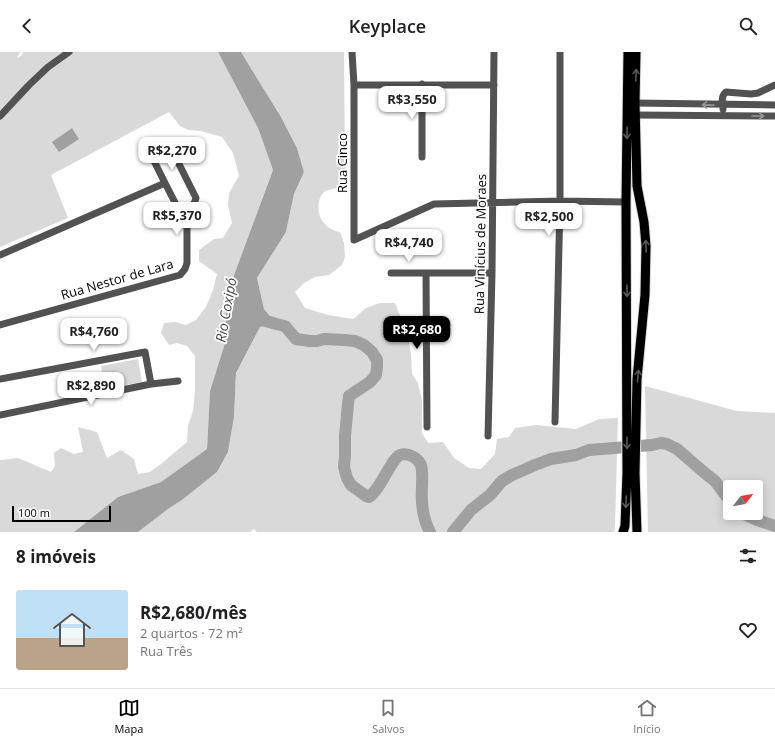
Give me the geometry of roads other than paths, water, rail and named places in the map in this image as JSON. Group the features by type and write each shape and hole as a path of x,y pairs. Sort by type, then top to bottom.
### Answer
{"main road":[{"path":"623,532 631,473 632,414 626,202 628,52"},
{"path":"632,414 637,379 645,294 646,246 644,222 637,186 635,115 636,52"},
{"path":"631,473 637,532"}],"street":[{"path":"0,116 48,67 69,52"},
{"name":"Rua Cinco","path":"352,52 354,85 354,240 434,204 492,202"},
{"name":"Rua Vinícius de Moraes","path":"488,436 492,273 494,52"},
{"path":"556,422 560,202 560,52"},
{"path":"422,84 422,156"},
{"path":"354,85 494,85"},
{"path":"723,116 722,98 723,94 726,92 751,94 758,93 775,85"},
{"path":"732,116 733,93"},
{"path":"635,103 775,105"},
{"path":"635,115 775,116"},
{"name":"Rua Nestor de Lara","path":"0,326 180,275 185,269 187,263 187,226 180,213 154,161 154,155 159,150 165,148 172,150 196,198 194,204 188,212 180,213"},
{"path":"0,255 165,183"},
{"path":"492,202 626,202"},
{"path":"426,272 427,427"},
{"path":"391,273 492,273"},
{"path":"0,380 145,352 151,384"},
{"path":"0,415 151,384 178,381"}],"waterway":[{"path":"260,319 285,326 296,339 310,341 324,339 355,341 364,345 372,352 377,360 376,375 370,382 349,396 344,467 347,478 351,485 369,497 378,488 393,462 400,455 406,454 415,458 420,462 422,468 423,510 430,532"},
{"path":"453,532 471,510 490,495 502,481 512,475 551,459 576,455 589,450 661,443 667,444 677,449 715,481 723,492"},
{"path":"757,520 775,526"}],"water label":[{"name":"Rio Coxipó","path":"226,310"}]}
